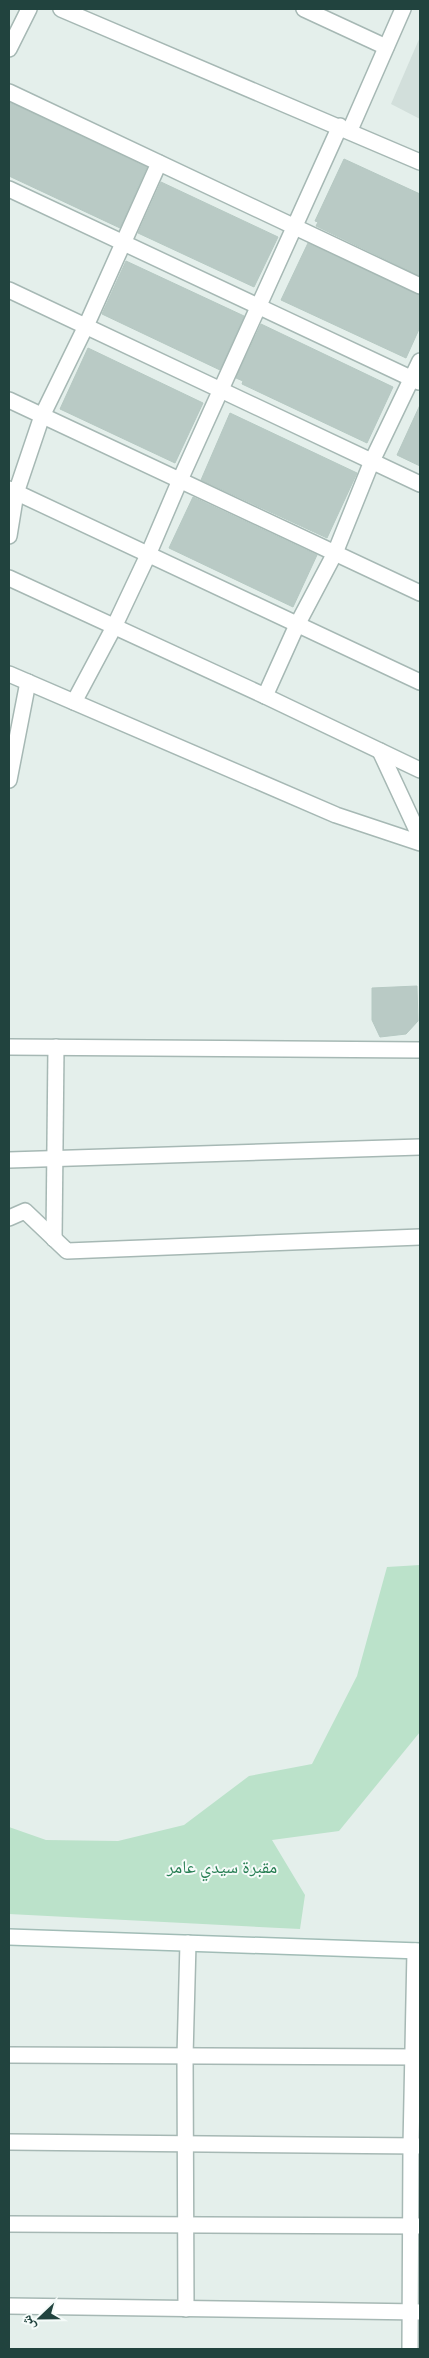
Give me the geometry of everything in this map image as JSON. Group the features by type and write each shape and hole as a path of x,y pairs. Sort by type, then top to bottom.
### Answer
{"street":[{"path":"9,48 29,9"},
{"path":"61,9 345,128 420,162"},
{"path":"304,9 386,47"},
{"path":"74,702 114,626 148,555 295,227 386,47 403,9"},
{"path":"9,92 420,286"},
{"path":"9,536 12,491 42,416 86,326 159,163"},
{"path":"9,189 416,380"},
{"path":"9,290 420,484"},
{"path":"265,696 298,625 335,553 372,461 416,380 420,361"},
{"path":"9,400 420,593"},
{"path":"12,491 420,682"},
{"path":"9,578 420,770"},
{"path":"9,674 336,815 420,843"},
{"path":"9,780 28,682"},
{"path":"380,751 420,837"},
{"path":"9,1047 420,1050"},
{"path":"54,1239 56,1047"},
{"path":"9,1160 420,1147"},
{"path":"9,1218 25,1212 67,1251 420,1237"},
{"path":"9,1937 418,1951 415,2312 410,2349"},
{"path":"186,2309 185,2056 188,1943"},
{"path":"9,2055 417,2057"},
{"path":"9,2142 415,2146"},
{"path":"9,2224 415,2226"},
{"path":"9,2306 415,2312"}],"shaded area":[{"path":"420,37 420,119 391,104"}],"green space":[{"name":"مقبرة سيدي عامر","path":"420,1565 420,1732 339,1831 272,1840 305,1895 300,1929 9,1914 9,1827 46,1840 118,1841 184,1825 249,1776 312,1764 357,1676 387,1567"}],"building":[{"path":"9,102 147,167 120,228 9,176"},
{"path":"344,159 420,194 420,276 316,226 318,222 315,221"},
{"path":"161,182 278,237 254,287 138,233"},
{"path":"308,243 420,295 420,327 406,358 281,300"},
{"path":"126,261 244,316 220,370 102,314"},
{"path":"261,324 393,387 367,443 242,384 243,381 236,378"},
{"path":"88,348 203,403 175,463 60,409"},
{"path":"420,405 420,466 397,455"},
{"path":"230,413 357,473 327,538 201,480"},
{"path":"193,497 317,555 293,607 169,548"},
{"path":"417,986 418,1021 406,1034 380,1037 372,1020 372,988"}]}
